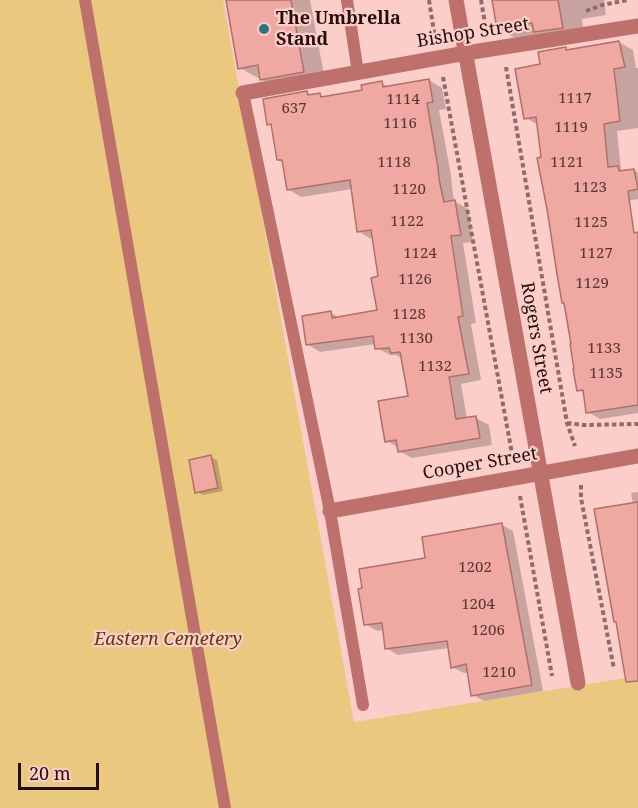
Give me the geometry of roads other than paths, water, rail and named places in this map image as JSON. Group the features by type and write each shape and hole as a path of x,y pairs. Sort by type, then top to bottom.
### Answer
{"street":[{"name":"Rogers Street","path":"456,0 578,683"},
{"name":"Bishop Street","path":"243,93 466,53 638,26"},
{"name":"Cooper Street","path":"330,511 638,456"}],"lane":[{"path":"85,0 225,808"},
{"path":"347,0 358,73"},
{"path":"243,93 330,511 363,705"}],"place":[{"name":"The Umbrella Stand","path":"264,29"}],"park label":[{"name":"Eastern Cemetery","path":"168,640"}]}
